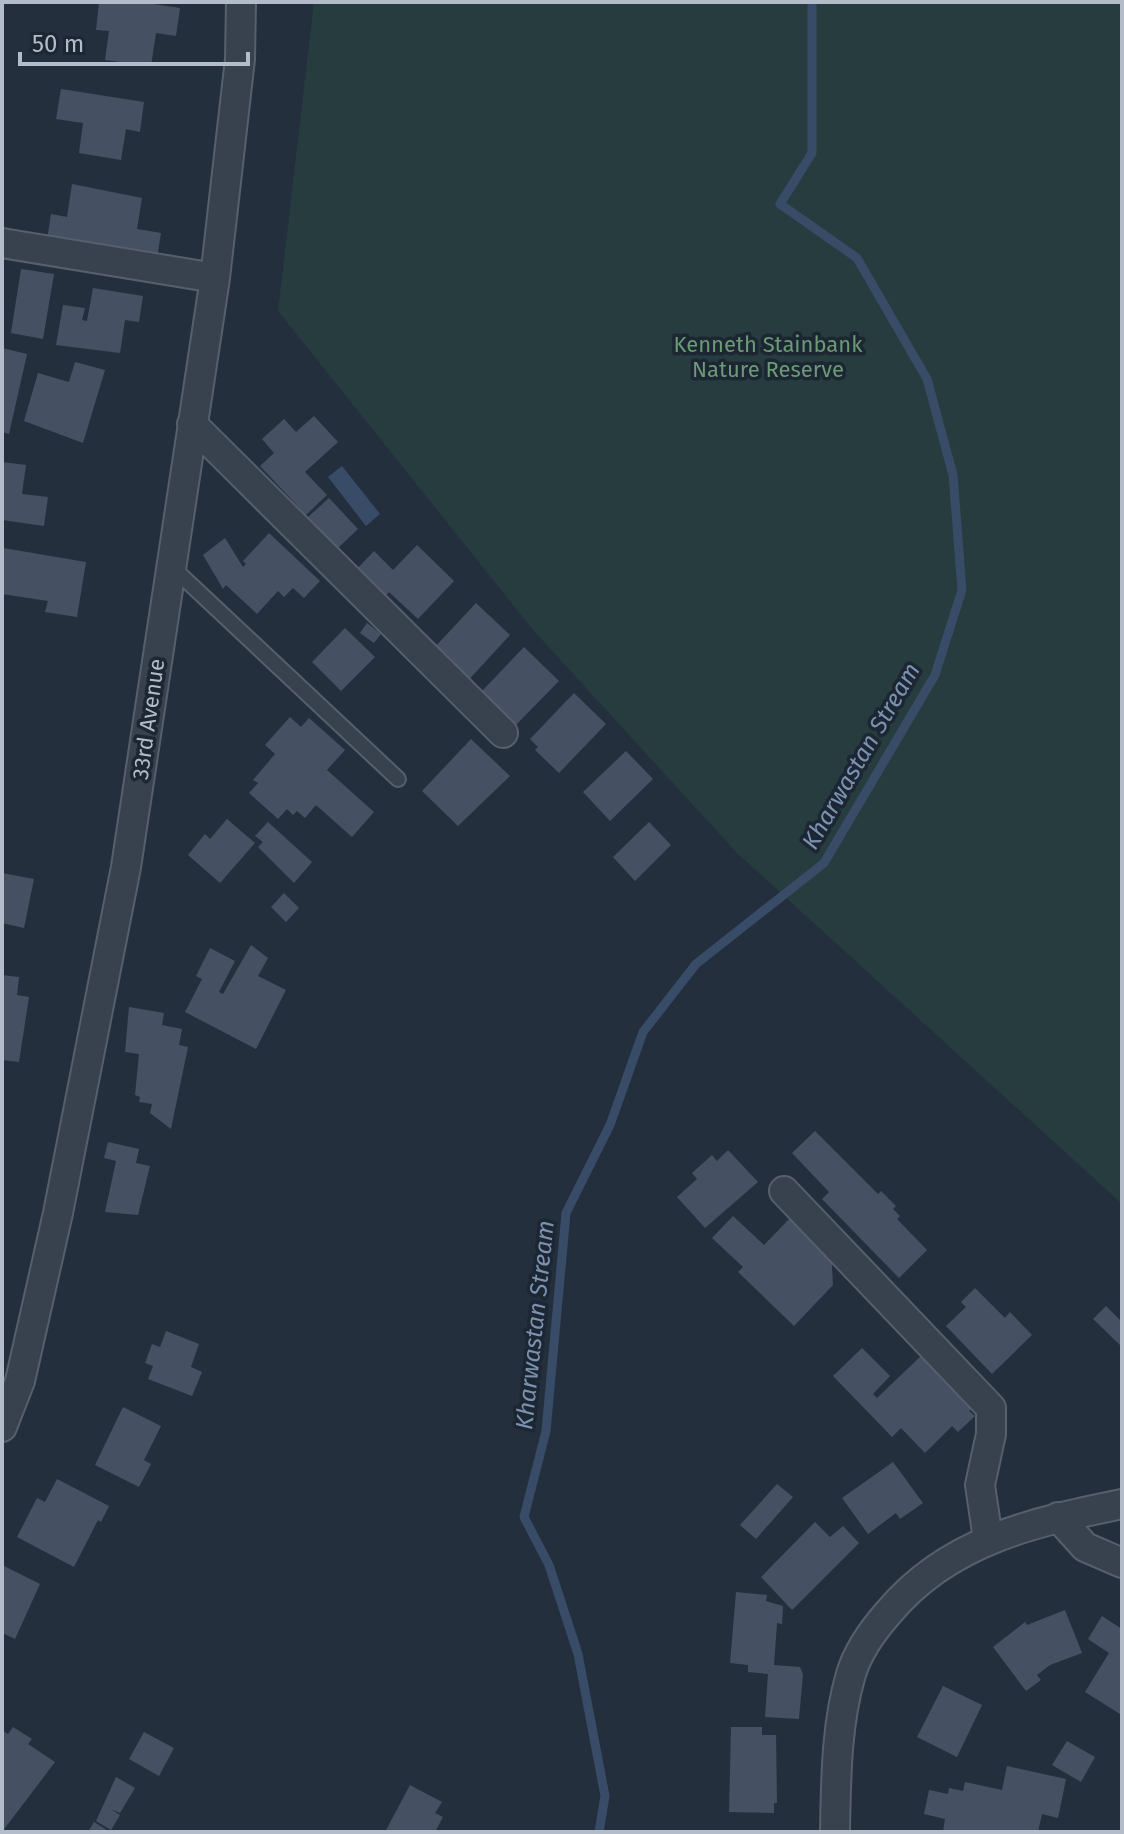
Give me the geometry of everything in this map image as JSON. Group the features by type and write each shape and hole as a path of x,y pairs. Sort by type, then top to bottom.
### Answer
{"street":[{"name":"33rd Avenue","path":"2,1427 20,1381 58,1213 126,867 215,278 240,59 241,2"},
{"path":"2,243 215,278"},
{"path":"192,424 503,733"},
{"path":"784,1191 991,1408 991,1434 980,1485 988,1539"},
{"path":"835,1832 843,1706 862,1650 896,1603 962,1551 988,1539 1058,1517 1122,1504"},
{"path":"1058,1517 1085,1547 1122,1563"}],"lane":[{"path":"170,566 398,779"}],"green space":[{"name":"Kenneth Stainbank Nature Reserve","path":"314,2 1122,2 1122,1204 737,853 533,630 278,311"}],"water":[{"path":"342,466 380,514 366,526 328,477"}],"building":[{"path":"99,2 140,2 180,8 176,36 156,33 151,66 105,60 109,31 96,30"},
{"path":"61,89 144,102 140,132 126,129 121,160 79,153 83,123 56,119"},
{"path":"72,184 142,198 137,229 161,233 156,265 46,246 51,214 67,217"},
{"path":"21,269 54,274 43,339 11,333"},
{"path":"93,288 143,296 139,322 125,320 120,353 56,345 63,305 85,308 82,320 87,321"},
{"path":"2,348 27,354 9,434 2,432"},
{"path":"75,362 105,370 83,443 24,421 38,373 69,382"},
{"path":"314,416 338,442 305,472 327,495 306,515 260,466 274,453 262,439 284,419 296,432"},
{"path":"2,462 26,465 22,494 48,497 44,526 2,520"},
{"path":"329,498 358,529 338,548 308,517"},
{"path":"269,533 320,581 304,598 293,588 284,597 278,591 257,614 226,585 223,589 203,555 225,538 243,567 246,564 243,561"},
{"path":"417,545 454,581 418,619 389,592 384,598 355,571 374,551 393,570"},
{"path":"3,548 86,562 77,617 45,612 48,601 2,594"},
{"path":"476,603 510,635 464,685 433,649"},
{"path":"367,623 381,634 374,643 360,633"},
{"path":"345,628 375,657 341,691 312,662"},
{"path":"524,647 559,681 511,730 480,693"},
{"path":"574,693 606,724 559,773 535,750 538,747 530,739"},
{"path":"290,717 301,727 309,718 345,750 327,770 374,812 352,837 316,805 305,818 297,811 293,815 287,809 278,819 249,793 258,783 253,780 275,754 265,745"},
{"path":"471,739 510,776 458,826 422,791"},
{"path":"626,751 653,779 610,821 583,792"},
{"path":"227,819 255,843 220,883 188,855 205,834 210,839"},
{"path":"268,822 312,862 294,883 258,847 263,842 255,836"},
{"path":"649,822 671,845 635,881 613,857"},
{"path":"2,873 34,879 24,928 2,923"},
{"path":"284,893 299,908 286,922 271,907"},
{"path":"251,945 268,958 258,976 286,990 256,1049 185,1012 202,979 196,976 210,948 235,961 219,992 223,994"},
{"path":"2,975 19,977 17,995 29,997 19,1062 2,1060"},
{"path":"129,1007 164,1013 162,1025 182,1029 179,1045 188,1047 171,1129 150,1113 152,1104 139,1102 140,1097 135,1095 139,1054 125,1052"},
{"path":"815,1131 878,1194 881,1191 896,1206 893,1209 900,1216 897,1219 927,1250 899,1278 822,1199 829,1192 792,1153"},
{"path":"108,1142 139,1149 136,1163 150,1166 138,1215 105,1212 116,1161 104,1158"},
{"path":"728,1150 758,1182 705,1228 677,1197 697,1179 692,1173 712,1155 717,1161"},
{"path":"793,1215 831,1251 833,1285 794,1326 738,1272 743,1267 712,1238 733,1216 764,1245"},
{"path":"975,1288 1005,1318 1010,1312 1032,1335 992,1374 946,1326 966,1307 961,1302"},
{"path":"1106,1306 1122,1322 1122,1347 1093,1319"},
{"path":"166,1331 199,1344 191,1367 202,1372 192,1396 148,1379 153,1366 145,1363 152,1344 160,1347"},
{"path":"862,1348 890,1376 873,1394 877,1398 924,1353 974,1406 969,1411 975,1416 958,1432 952,1426 925,1453 901,1428 892,1437 833,1376"},
{"path":"123,1407 161,1426 144,1460 151,1464 139,1487 95,1465"},
{"path":"893,1462 923,1503 900,1519 896,1513 868,1534 842,1498"},
{"path":"57,1479 109,1506 101,1522 98,1520 74,1567 17,1537 37,1498 45,1502"},
{"path":"777,1484 793,1497 756,1539 740,1525"},
{"path":"815,1522 830,1537 843,1526 859,1543 792,1610 761,1577"},
{"path":"2,1565 40,1584 15,1639 2,1633"},
{"path":"736,1592 767,1595 766,1601 783,1606 782,1624 777,1623 774,1665 800,1667 803,1674 799,1719 765,1717 768,1674 748,1672 748,1665 730,1663"},
{"path":"1065,1610 1082,1653 1050,1665 1037,1675 1041,1680 1026,1691 993,1647 1025,1622 1027,1625"},
{"path":"1102,1616 1122,1629 1120,1714 1085,1692 1109,1653 1088,1639"},
{"path":"943,1686 982,1705 957,1757 917,1737"},
{"path":"13,1727 32,1739 28,1744 55,1762 2,1832 2,1730 8,1734"},
{"path":"731,1727 762,1727 762,1735 776,1735 777,1803 774,1803 774,1813 729,1812"},
{"path":"144,1732 174,1748 159,1776 129,1759"},
{"path":"1067,1741 1095,1757 1081,1782 1052,1765"},
{"path":"1007,1766 1066,1779 1058,1818 1042,1814 1038,1832 945,1832 945,1819 924,1814 929,1790 948,1794 949,1788 963,1791 965,1782 1002,1790"},
{"path":"116,1777 135,1788 120,1813 111,1809 120,1815 111,1830 96,1821"},
{"path":"410,1785 442,1802 435,1813 443,1817 435,1832 385,1832"},
{"path":"94,1822 110,1832 88,1832"}],"waterway":[{"name":"Kharwastan Stream","path":"599,1832 605,1796 578,1654 549,1565 524,1517 546,1431 566,1213 610,1125 643,1032 696,964 824,863 935,675 962,590 953,475 927,379 857,258 780,204 812,153 812,2"}]}
